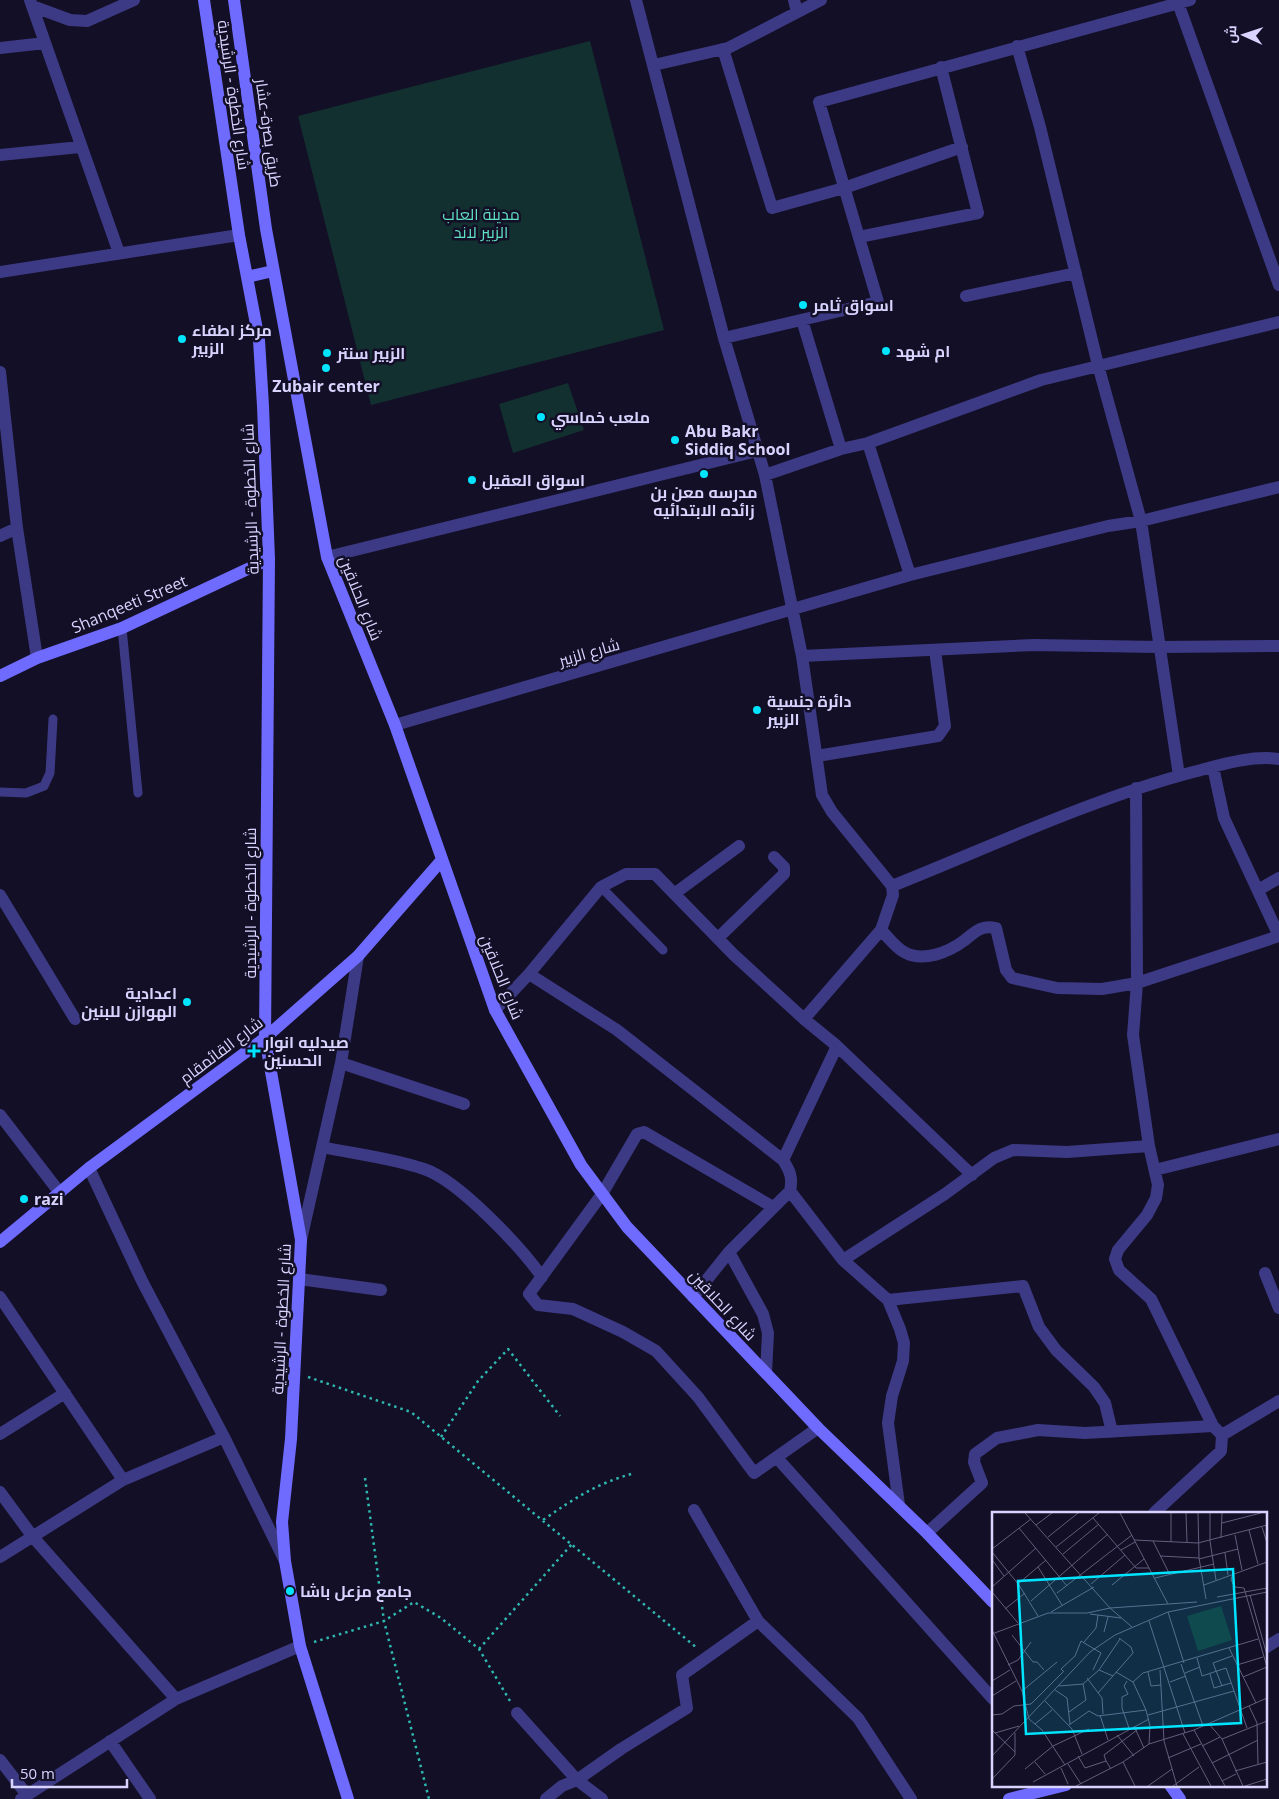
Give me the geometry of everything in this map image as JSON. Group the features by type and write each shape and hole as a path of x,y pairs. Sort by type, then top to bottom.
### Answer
{"main road":[{"name":"شارع الخطوة - الرشيدية","path":"204,0 239,235 259,340 269,559 266,1038 302,1240 291,1439 282,1522 285,1561 300,1646 348,1799"},
{"name":"طريق بصرة-عشار","path":"234,0 273,271"},
{"path":"247,277 273,271"},
{"name":"شارع الحلاقين","path":"273,271 327,557 395,725 441,861 495,1010 581,1165 628,1228 818,1428 927,1532 992,1601"},
{"name":"Shanqeeti Street","path":"0,676 37,658 122,628 269,559"},
{"name":"شارع القائمقام","path":"0,1242 90,1168 266,1038 358,956 441,861"},
{"path":"1008,1799 1062,1786"},
{"path":"1171,1786 1180,1799"}],"street":[{"path":"31,3 70,20 87,21 134,0"},
{"path":"636,0 724,338 765,475 802,656 822,795 832,812 892,886 894,895 881,930 804,1019"},
{"path":"654,65 723,49 796,6 821,0"},
{"path":"724,338 878,302 818,102 1182,1 1276,265 1279,285"},
{"path":"31,3 80,147 119,253"},
{"path":"0,48 45,43"},
{"path":"1017,46 1040,127 1098,365 1141,521 1179,776"},
{"path":"723,49 772,208 844,188 962,147"},
{"path":"858,237 978,213 941,68"},
{"path":"0,156 80,147"},
{"path":"0,272 239,235"},
{"path":"966,296 1076,273"},
{"path":"802,320 841,449"},
{"path":"765,475 841,449 868,442 1041,380 1279,322"},
{"path":"0,372 17,528 37,658"},
{"path":"868,442 910,575"},
{"path":"327,557 757,451"},
{"name":"شارع الزبير","path":"395,725 910,575 1108,526 1141,521 1279,487"},
{"path":"0,536 17,528"},
{"path":"802,656 1034,645 1279,646"},
{"path":"816,756 938,736 945,726 935,650"},
{"path":"892,886 1136,788 1213,767 1265,757 1279,759"},
{"path":"881,930 904,952 920,956 936,955 963,941 979,928 996,928 1006,970 1012,978 1057,988 1102,990 1137,983 1279,936 1224,818 1213,767"},
{"path":"1136,788 1137,983 1133,1034 1149,1146 1158,1185 1156,1198 1132,1236 1118,1250 1115,1259 1119,1270 1151,1299 1218,1431 1221,1451 1155,1512"},
{"path":"674,894 739,846"},
{"path":"718,938 784,874 784,867 774,857"},
{"path":"495,1010 529,974 600,887 626,874 655,874 718,938 804,1019 837,1046 972,1175"},
{"path":"1258,890 1279,878"},
{"path":"0,896 75,1019"},
{"path":"302,1240 341,1062 358,956"},
{"path":"529,974 618,1030 783,1160 793,1178 790,1191 729,1252 693,1297"},
{"path":"783,1160 837,1046"},
{"path":"341,1062 464,1104"},
{"path":"0,1115 60,1193"},
{"path":"773,1207 644,1132 637,1134 602,1194 529,1294 538,1305 573,1309 623,1332 656,1350 698,1397 754,1473 778,1459 818,1428"},
{"path":"1155,1170 1279,1138"},
{"path":"843,1260 972,1175 994,1158 1013,1150 1067,1152 1149,1146"},
{"path":"322,1147 425,1169 464,1192 531,1262 542,1277"},
{"path":"90,1168 142,1281 224,1437 285,1561"},
{"path":"790,1191 843,1260 888,1300 904,1343 903,1361 892,1396 888,1423 899,1505"},
{"path":"729,1252 763,1314 768,1334 766,1373"},
{"path":"1265,1274 1279,1308"},
{"path":"299,1279 381,1290"},
{"path":"888,1300 1023,1286 1039,1327 1056,1350 1094,1387 1104,1403 1112,1432"},
{"path":"0,1297 124,1480"},
{"path":"0,1434 65,1392"},
{"path":"927,1532 982,1482 974,1462 975,1454 997,1438 1038,1430 1112,1432 1218,1431 1279,1401"},
{"path":"0,1557 124,1480 224,1437"},
{"path":"778,1459 992,1698"},
{"path":"0,1492 34,1537 176,1698"},
{"path":"694,1510 758,1621 858,1718 911,1799"},
{"path":"546,1799 562,1786 577,1780 621,1749 687,1708 682,1675 758,1621"},
{"path":"1266,1647 1279,1639"},
{"path":"0,1760 24,1797 176,1698 300,1646"},
{"path":"516,1713 577,1780 602,1799"},
{"path":"110,1741 150,1799"}],"lane":[{"path":"122,628 138,793"},
{"path":"0,792 26,793 44,786 50,773 53,719"},
{"path":"600,887 663,950"}],"path":[{"path":"441,1437 478,1381 508,1349 560,1416"},
{"path":"294,1372 411,1412 708,1657"},
{"path":"543,1520 578,1496 608,1480 635,1473"},
{"path":"364,1478 384,1621 429,1799"},
{"path":"480,1649 572,1544"},
{"path":"300,1646 384,1621 414,1602 441,1618 480,1649 516,1713"}],"green space":[{"name":"مدينة العاب الزبير لاند","path":"590,41 664,330 371,405 298,116"},
{"name":"ملعب خماسي","path":"568,383 584,430 513,453 499,404"}],"place":[{"name":"اسواق ثامر","path":"803,305"},
{"name":"مركز اطفاء الزبير","path":"182,339"},
{"name":"ام شهد","path":"886,351"},
{"name":"الزبير سنتر","path":"327,353"},
{"name":"Zubair center","path":"326,368"},
{"name":"ملعب خماسي","path":"541,417"},
{"name":"Abu Bakr Siddiq School","path":"675,440"},
{"name":"مدرسه معن بن زائده الابتدائيه","path":"704,474"},
{"name":"اسواق العقيل","path":"472,480"},
{"name":"دائرة جنسية الزبير","path":"757,710"},
{"name":"اعدادية الهوازن للبنين","path":"187,1002"},
{"name":"صيدليه انوار الحسنين","path":"254,1051"},
{"name":"razi","path":"24,1199"},
{"name":"جامع مزعل باشا","path":"290,1591"}]}
